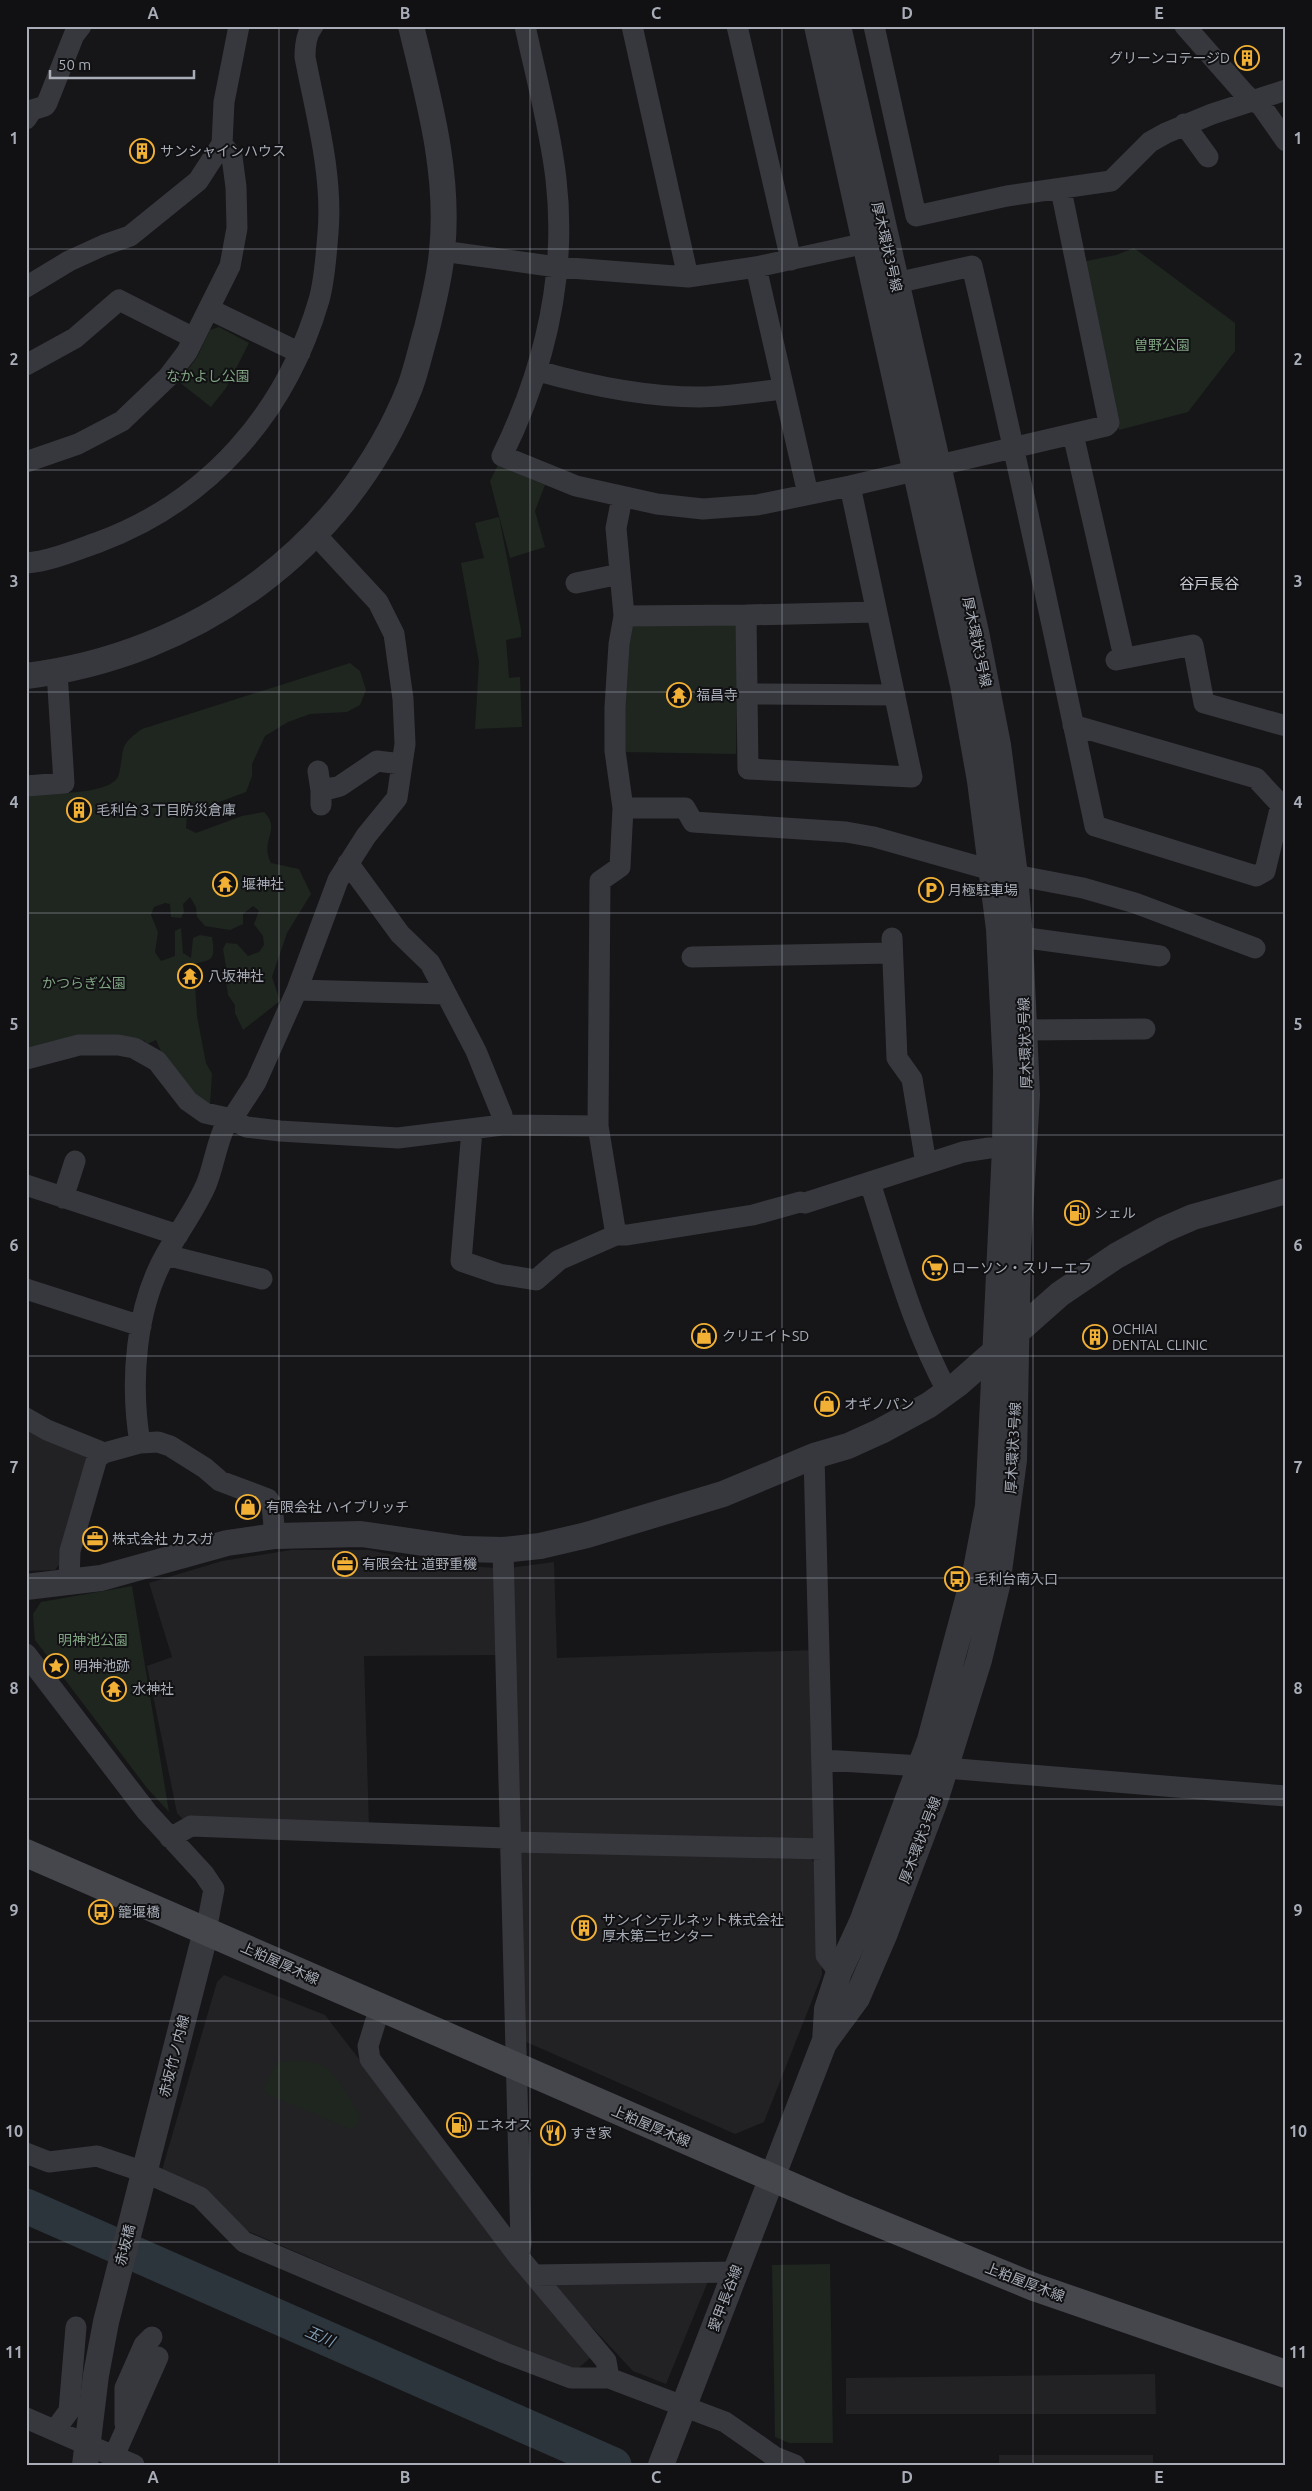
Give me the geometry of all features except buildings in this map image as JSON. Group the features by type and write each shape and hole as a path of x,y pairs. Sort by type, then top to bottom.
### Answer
{"main road":[{"name":"上粕屋厚木線","path":"26,1853 380,2006 517,2069 1034,2287 1286,2374"}],"street":[{"path":"26,119 32,110 45,106 47,103 74,35 81,26"},
{"path":"26,287 69,261 104,244 130,236 198,181 222,144 224,102 239,26"},
{"path":"26,676 57,672 116,658 182,630 243,596 272,575 315,534 359,481 402,405 410,385 428,323 442,251 441,165 432,112 411,26"},
{"path":"525,26 550,141 556,181 559,228 557,267 555,294 538,371 522,415 502,456 576,486 622,498 658,504 703,508 757,505 850,486 1106,426 1109,423 1061,190"},
{"path":"632,26 688,277"},
{"path":"737,26 791,260"},
{"name":"厚木環状3号線","path":"772,2177 824,2043 857,1998 885,1933 934,1767 988,1506 1005,1148 1006,1070 999,930 1003,872 996,736 976,632 927,467 875,241 817,26"},
{"name":"厚木環状3号線","path":"838,26 875,241 896,283 927,467"},
{"path":"874,26 916,216 1007,196 1061,190 1111,181 1150,142 1184,124 1286,90"},
{"path":"1185,26 1254,102 1260,104 1286,141"},
{"path":"26,563 69,553 130,530 166,511 199,486 231,457 258,425 300,354 319,299 328,231 328,177 304,57 307,28"},
{"path":"1184,124 1208,157"},
{"path":"26,462 78,444 122,421 168,378 187,352 230,266 237,228 236,186 232,157 222,144"},
{"path":"442,251 557,267 688,277 756,267 875,241"},
{"path":"896,283 972,266 1015,447 1073,725 1095,826 1256,876 1265,871 1281,806 1256,778 1073,725"},
{"path":"756,267 808,494"},
{"path":"26,365 75,338 119,300 194,338"},
{"path":"209,309 300,354"},
{"path":"538,371 581,384 639,394 702,397 783,389"},
{"path":"1073,434 1120,659 1193,645 1204,703 1286,726"},
{"path":"746,615 748,769 912,777 850,486"},
{"path":"616,1235 598,1126 600,881 620,867 623,808 615,751 615,707 619,644 624,616 616,528 622,498"},
{"path":"140,1443 136,1412 141,1326 152,1285 166,1255 206,1185 221,1134 226,1124 232,1119 256,1082 298,990 338,880 366,836 397,798 405,744 403,699 394,634 378,602 315,534"},
{"path":"576,583 620,574"},
{"path":"624,616 876,612"},
{"path":"26,786 64,783 57,672"},
{"path":"747,694 895,695"},
{"path":"320,789 340,786 377,761 401,764"},
{"path":"623,808 685,808 693,822 846,832 874,837 1003,872 1083,888 1184,920 1255,948"},
{"path":"348,863 400,934 430,963 476,1050 502,1115 502,1125"},
{"name":"厚木環状3号線","path":"824,2043 827,2009 839,1972 934,1767 979,1660 997,1586 1014,1460 1018,1248 1027,1095 1020,937 1003,872"},
{"path":"1020,937 1124,959 1160,956"},
{"path":"692,957 767,947 892,946 897,1058 894,1065 912,1079 926,1164"},
{"path":"298,990 446,994"},
{"path":"1024,1030 1145,1029"},
{"path":"26,1059 79,1045 118,1045 134,1048 157,1061 188,1100 205,1113 232,1119 246,1127 367,1138 398,1138 502,1125 598,1126"},
{"path":"472,1130 460,1261 499,1274 536,1280 559,1260 616,1235 627,1235 753,1215 800,1202 805,1203 963,1152 989,1148 1005,1148"},
{"path":"63,1198 75,1161"},
{"path":"870,1182 930,1360 948,1392"},
{"path":"26,1185 178,1235"},
{"path":"26,1588 101,1578 227,1543 275,1536 361,1534 464,1549 503,1550 540,1546 587,1535 723,1494 814,1456 848,1446 881,1432 948,1392 1060,1294 1116,1256 1163,1230 1210,1212 1286,1191"},
{"path":"166,1255 262,1279"},
{"path":"26,1289 141,1326"},
{"path":"26,1418 47,1430 104,1453"},
{"path":"69,1583 70,1551 97,1458 104,1453 140,1443 158,1442 170,1446 205,1468 220,1481 268,1499 272,1505 275,1536"},
{"path":"814,1456 823,1760 826,1955 839,1972"},
{"path":"503,1550 521,2244 518,2256"},
{"path":"26,1654 170,1838 204,1874 214,1889 206,1931"},
{"path":"823,1760 934,1767 1286,1796"},
{"path":"170,1838 191,1826 505,1838 512,1842 824,1849"},
{"name":"赤坂竹ノ内線","path":"143,2176 206,1931"},
{"path":"380,2006 368,2046 370,2059 518,2256 606,2362 609,2378"},
{"path":"26,2153 49,2162 97,2156 200,2198 244,2242 505,2354 571,2378 609,2378 681,2412 725,2422 775,2457 795,2465"},
{"name":"赤坂橋","path":"86,2454 96,2375 109,2310 143,2176"},
{"name":"愛甲長谷線","path":"681,2412 772,2177"},
{"path":"534,2275 735,2272"},
{"path":"55,2430 69,2411 76,2327"},
{"path":"114,2456 126,2429 155,2347"},
{"path":"661,2465 681,2412"},
{"path":"26,2418 55,2430 86,2454 114,2456 134,2465"}],"shaded area":[{"path":"26,1424 94,1452 63,1559 55,1570 26,1571"},
{"path":"291,1550 369,1550 446,1565 497,1568 501,1655 364,1656 369,1828 184,1820 177,1813 147,1666 172,1657 149,1583 222,1561"},
{"path":"554,1562 557,1658 816,1650 814,1841 516,1833 509,1568"},
{"path":"528,1849 811,1859 818,1867 822,1975 764,2122 735,2134 524,2041 518,1854"},
{"path":"224,1975 325,2015 590,2358 574,2372 236,2226 162,2170 217,1982"},
{"path":"711,2274 666,2384 633,2371 591,2326 582,2323 546,2279"},
{"path":"1155,2374 1156,2414 846,2414 846,2378"},
{"path":"999,2455 1153,2455 1153,2465 999,2465"}],"green space":[{"name":"曽野公園","path":"1134,248 1235,323 1235,351 1188,412 1119,430 1082,262 1116,255"},
{"name":"なかよし公園","path":"219,327 249,343 226,388 211,407 179,382 197,357 210,330"},
{"path":"498,465 545,485 535,511 545,547 510,558 490,481"},
{"path":"499,517 521,630 521,637 506,640 509,678 520,677 522,727 475,729 479,662 461,563 484,558 475,523"},
{"path":"627,622 738,623 736,754 621,752"},
{"name":"堰神社","path":"350,663 360,671 366,690 360,705 347,712 310,714 288,722 265,736 252,764 252,776 246,792 187,814 186,828 196,833 242,816 264,812 271,824 267,848 271,863 299,869 311,894 287,933 272,977 280,1001 243,1030 235,1013 235,1005 228,995 223,949 226,943 237,944 248,956 259,952 264,945 263,936 254,924 259,911 253,906 243,914 243,924 230,930 205,926 197,917 196,907 190,897 183,904 184,912 181,918 171,917 170,904 165,903 154,907 151,915 158,932 155,952 161,961 175,956 175,931 181,928 183,953 191,958 193,938 200,935 212,937 212,957 190,966 186,973 195,985 197,1016 206,1063 212,1074 210,1105 203,1103 164,1058 156,1040 147,1044 144,1040 142,1044 26,1054 26,794 78,792 105,786 114,781 119,774 126,744 142,729"},
{"name":"明神池公園","path":"132,1586 169,1812 147,1788 35,1640 33,1614 41,1602"},
{"path":"281,2061 317,2063 326,2068 338,2081 358,2113 360,2119 353,2130 267,2094 264,2089 275,2065"},
{"path":"830,2264 833,2443 789,2443 775,2437 772,2265"}],"waterway":[{"name":"玉川","path":"26,2206 614,2465"}],"place":[{"name":"グリーンコテージD","path":"1247,58"},
{"name":"サンシャインハウス","path":"142,151"},
{"name":"福昌寺","path":"679,695"},
{"name":"毛利台３丁目防災倉庫","path":"79,810"},
{"name":"堰神社","path":"225,884"},
{"name":"月極駐車場","path":"931,890"},
{"name":"八坂神社","path":"190,976"},
{"name":"シェル","path":"1077,1213"},
{"name":"ローソン・スリーエフ","path":"935,1268"},
{"name":"クリエイトSD","path":"704,1336"},
{"name":"OCHIAI DENTAL CLINIC","path":"1095,1337"},
{"name":"オギノパン","path":"827,1404"},
{"name":"有限会社 ハイブリッチ","path":"248,1507"},
{"name":"株式会社 カスガ","path":"95,1539"},
{"name":"有限会社 道野重機","path":"345,1564"},
{"name":"毛利台南入口","path":"957,1579"},
{"name":"明神池跡","path":"56,1666"},
{"name":"水神社","path":"114,1689"},
{"name":"籠堰橋","path":"101,1912"},
{"name":"サンインテルネット株式会社 厚木第二センター","path":"584,1928"},
{"name":"エネオス","path":"459,2125"},
{"name":"すき家","path":"553,2133"}],"district":[{"name":"谷戸長谷","path":"1209,583"}],"park label":[{"name":"かつらぎ公園","path":"84,983"}]}
